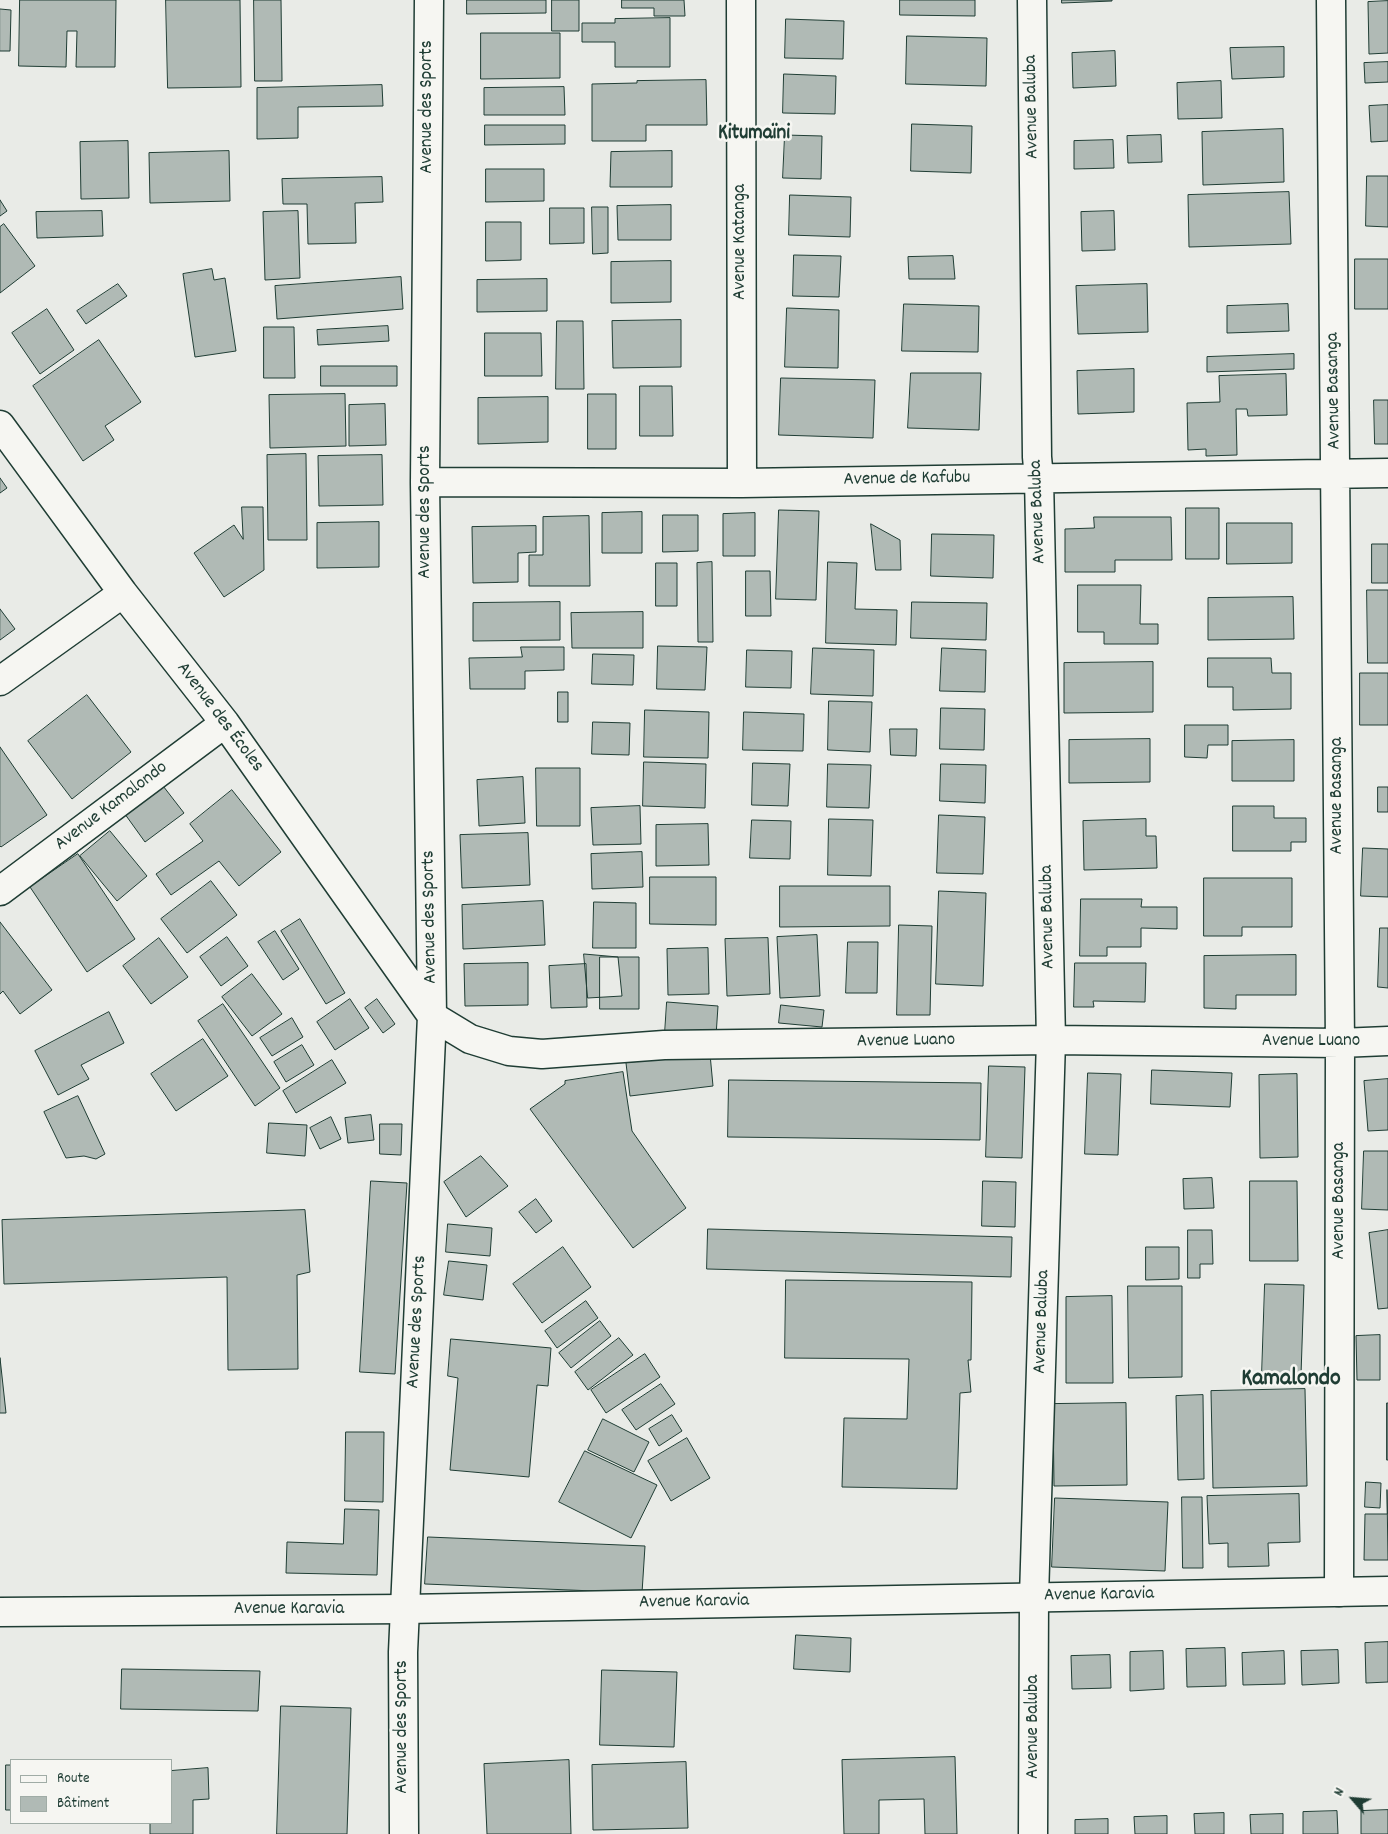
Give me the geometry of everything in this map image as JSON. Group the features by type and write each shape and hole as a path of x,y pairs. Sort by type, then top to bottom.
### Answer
{"street":[{"name":"Avenue des Sports","path":"404,1834 402,1652 432,1016 426,482 429,0"},
{"name":"Avenue Katanga","path":"741,0 742,483"},
{"name":"Avenue Baluba","path":"1032,0 1037,457 1051,1040 1034,1597 1033,1834"},
{"name":"Avenue Basanga","path":"1331,0 1340,1043 1339,1592"},
{"name":"Avenue des Écoles","path":"0,425 123,593 225,723 432,1016"},
{"name":"Avenue de Kafubu","path":"426,482 742,483 1388,473"},
{"path":"0,681 123,593"},
{"name":"Avenue Kamalondo","path":"0,891 225,723"},
{"name":"Avenue Luano","path":"432,1016 470,1039 509,1051 542,1054 664,1045 1051,1040 1340,1043 1388,1041"},
{"name":"Avenue Karavia","path":"0,1612 404,1609 1388,1591"}],"building":[{"path":"20,0 116,0 115,67 76,67 77,31 67,31 66,67 19,66"},
{"path":"166,0 240,0 241,87 168,88"},
{"path":"254,0 281,0 282,81 255,81"},
{"path":"467,0 546,0 546,13 467,14"},
{"path":"552,0 579,0 579,31 552,31"},
{"path":"622,0 684,0 685,16 654,16 654,8 622,8"},
{"path":"900,0 975,0 975,16 900,15"},
{"path":"1062,0 1112,0 1112,1 1062,3"},
{"path":"1388,1 1388,53 1369,54 1368,2"},
{"path":"0,9 11,10 10,51 0,51"},
{"path":"670,18 670,67 615,67 615,42 582,42 582,23 615,23 615,19"},
{"path":"786,19 844,21 843,59 785,58"},
{"path":"481,33 560,33 560,78 481,79"},
{"path":"907,36 987,38 986,86 906,84"},
{"path":"1284,47 1284,77 1232,79 1230,48"},
{"path":"1115,51 1116,86 1073,88 1072,53"},
{"path":"1388,62 1388,82 1365,83 1364,63"},
{"path":"784,74 836,76 835,114 783,113"},
{"path":"706,80 707,125 646,125 646,141 592,141 592,84"},
{"path":"1221,81 1222,118 1178,119 1177,83"},
{"path":"382,85 383,106 298,107 298,138 257,139 257,88"},
{"path":"564,87 565,115 484,115 484,88"},
{"path":"1388,105 1388,141 1371,142 1369,106"},
{"path":"912,124 972,126 971,173 911,171"},
{"path":"485,125 565,125 565,144 485,145"},
{"path":"1283,129 1284,182 1203,185 1202,132"},
{"path":"785,135 822,136 821,179 783,178"},
{"path":"1161,135 1162,162 1128,163 1127,136"},
{"path":"1113,140 1114,168 1074,169 1074,141"},
{"path":"128,141 129,198 81,199 80,142"},
{"path":"229,151 230,201 150,203 149,153"},
{"path":"672,151 672,187 610,187 611,152"},
{"path":"486,169 544,169 544,201 486,202"},
{"path":"1367,176 1388,176 1388,227 1366,226"},
{"path":"382,177 383,202 355,203 356,243 308,244 307,204 283,204 282,179"},
{"path":"1289,192 1291,244 1189,247 1188,195"},
{"path":"790,195 851,197 850,237 789,235"},
{"path":"0,200 7,211 0,216"},
{"path":"671,205 671,240 618,240 617,206"},
{"path":"592,207 608,207 608,253 593,254"},
{"path":"550,208 584,208 584,243 550,244"},
{"path":"102,211 103,236 37,238 36,212"},
{"path":"298,211 300,278 265,280 263,212"},
{"path":"1114,211 1115,250 1082,251 1081,212"},
{"path":"486,222 521,222 521,260 486,261"},
{"path":"4,224 35,266 0,293 0,227"},
{"path":"794,255 841,256 839,297 793,296"},
{"path":"953,256 955,279 909,279 908,257"},
{"path":"1355,259 1388,259 1388,309 1355,309"},
{"path":"671,261 671,302 611,303 611,262"},
{"path":"212,269 214,280 225,278 236,351 195,357 183,274"},
{"path":"401,277 403,309 277,319 275,286"},
{"path":"547,279 547,311 477,312 477,280"},
{"path":"118,284 127,296 86,324 77,311"},
{"path":"1147,284 1148,332 1078,334 1076,286"},
{"path":"904,304 979,306 978,352 902,351"},
{"path":"1288,304 1289,331 1227,333 1227,306"},
{"path":"787,308 839,310 838,368 785,367"},
{"path":"47,309 74,350 40,374 12,333"},
{"path":"681,320 681,367 613,368 612,321"},
{"path":"557,321 583,321 584,389 556,389"},
{"path":"388,326 389,341 318,345 317,330"},
{"path":"264,327 294,327 295,378 264,378"},
{"path":"485,333 541,333 542,376 485,376"},
{"path":"99,340 141,402 105,426 114,440 83,461 33,386"},
{"path":"1294,354 1294,369 1207,372 1207,357"},
{"path":"321,366 397,366 397,386 321,386"},
{"path":"1134,369 1134,412 1078,414 1077,371"},
{"path":"911,373 981,373 979,430 908,428"},
{"path":"1286,374 1287,415 1248,416 1247,409 1236,409 1237,455 1206,456 1206,449 1188,450 1187,403 1220,402 1219,376"},
{"path":"781,378 875,380 873,438 779,435"},
{"path":"640,386 672,386 673,436 640,436"},
{"path":"345,394 346,446 270,448 269,395"},
{"path":"588,394 616,394 616,449 588,449"},
{"path":"548,397 548,442 478,444 478,398"},
{"path":"1374,400 1388,400 1388,444 1375,444"},
{"path":"385,404 386,445 349,446 349,405"},
{"path":"306,454 307,540 268,540 267,455"},
{"path":"382,455 383,505 319,506 318,456"},
{"path":"0,478 7,488 0,493"},
{"path":"242,507 263,507 264,570 224,597 194,553 234,525 243,539"},
{"path":"1186,508 1219,508 1219,559 1186,559"},
{"path":"779,510 819,511 816,600 776,599"},
{"path":"642,512 642,553 602,553 602,513"},
{"path":"755,513 755,556 723,556 723,514"},
{"path":"663,515 698,515 698,551 663,552"},
{"path":"589,516 590,586 529,586 529,555 543,555 543,517"},
{"path":"1094,517 1171,517 1172,560 1115,560 1115,572 1065,572 1065,529 1094,528"},
{"path":"379,522 379,567 317,568 317,523"},
{"path":"1227,523 1292,523 1292,563 1227,564"},
{"path":"871,524 900,540 901,570 876,570"},
{"path":"536,526 536,552 518,553 518,582 473,583 472,527"},
{"path":"932,534 994,535 993,578 931,576"},
{"path":"1372,544 1388,544 1388,583 1372,583"},
{"path":"712,562 713,642 698,642 697,563"},
{"path":"828,562 857,563 855,609 897,610 896,645 826,643"},
{"path":"656,563 677,563 677,606 656,606"},
{"path":"746,571 770,571 771,616 746,616"},
{"path":"1078,585 1141,585 1140,624 1158,624 1158,644 1104,644 1104,632 1078,632"},
{"path":"1367,590 1388,590 1388,663 1368,663"},
{"path":"1293,597 1294,639 1208,640 1208,598"},
{"path":"560,602 560,640 473,641 473,603"},
{"path":"912,602 987,603 986,640 911,638"},
{"path":"0,609 15,629 0,640"},
{"path":"643,612 643,648 572,648 571,613"},
{"path":"658,646 707,647 705,690 657,689"},
{"path":"521,647 564,647 564,670 525,671 525,689 470,689 469,658 522,657"},
{"path":"813,648 874,650 873,696 811,694"},
{"path":"942,648 986,650 985,692 940,691"},
{"path":"747,650 792,651 791,688 746,687"},
{"path":"593,654 634,655 633,685 592,684"},
{"path":"1208,658 1271,658 1272,673 1291,673 1291,709 1233,710 1233,687 1208,687"},
{"path":"1153,662 1153,712 1064,713 1064,663"},
{"path":"1360,673 1388,673 1388,725 1360,725"},
{"path":"558,692 568,692 568,722 558,722"},
{"path":"87,695 131,752 72,799 28,741"},
{"path":"829,701 872,702 870,752 828,750"},
{"path":"941,708 985,709 984,750 940,749"},
{"path":"645,710 709,712 708,758 644,757"},
{"path":"744,712 804,714 803,751 743,750"},
{"path":"593,722 630,723 629,755 592,754"},
{"path":"1185,725 1228,725 1228,745 1208,745 1207,758 1185,757"},
{"path":"890,729 917,729 916,756 891,755"},
{"path":"1150,739 1150,782 1069,783 1069,740"},
{"path":"1294,740 1294,781 1232,781 1232,741"},
{"path":"0,747 47,815 1,847 0,846"},
{"path":"644,762 706,764 705,808 643,806"},
{"path":"753,763 790,764 788,806 752,805"},
{"path":"828,764 871,765 869,808 827,807"},
{"path":"941,764 986,765 985,803 940,801"},
{"path":"536,768 580,768 580,826 537,826"},
{"path":"523,777 525,823 479,826 477,780"},
{"path":"160,782 184,813 145,842 122,810"},
{"path":"1378,787 1388,787 1388,812 1378,812"},
{"path":"232,790 281,852 239,886 219,861 171,895 156,874 203,841 190,824"},
{"path":"640,806 641,844 593,845 591,808"},
{"path":"1233,806 1274,806 1274,818 1306,818 1306,842 1291,842 1291,851 1233,851"},
{"path":"939,815 985,817 983,874 937,873"},
{"path":"829,819 873,820 871,876 828,875"},
{"path":"1146,819 1146,836 1156,836 1157,868 1084,870 1083,821"},
{"path":"752,820 791,821 790,859 750,858"},
{"path":"708,824 709,865 656,866 656,825"},
{"path":"110,831 147,876 117,901 80,856"},
{"path":"528,833 530,885 462,888 460,835"},
{"path":"1363,848 1388,849 1388,897 1361,896"},
{"path":"642,852 643,887 592,889 591,854"},
{"path":"78,854 135,939 87,972 30,887"},
{"path":"650,877 716,877 716,925 650,924"},
{"path":"1204,878 1292,878 1292,927 1242,927 1242,936 1204,936"},
{"path":"211,881 237,915 187,953 161,919"},
{"path":"780,886 890,886 890,926 780,927"},
{"path":"939,891 986,893 983,986 936,984"},
{"path":"1081,899 1142,899 1141,907 1177,907 1177,929 1141,928 1141,947 1107,947 1107,956 1080,956"},
{"path":"543,901 545,945 463,949 462,905"},
{"path":"594,902 636,903 636,948 593,948"},
{"path":"300,919 345,993 326,1004 281,931"},
{"path":"0,922 52,990 20,1014 3,991 0,994"},
{"path":"899,925 932,926 930,1015 897,1015"},
{"path":"1380,928 1388,928 1388,988 1378,987"},
{"path":"275,931 299,969 283,980 258,942"},
{"path":"817,935 820,996 780,998 777,937"},
{"path":"227,937 248,966 221,986 200,957"},
{"path":"159,938 188,977 151,1004 123,966"},
{"path":"768,938 770,994 727,996 725,939"},
{"path":"848,942 878,942 877,993 846,993"},
{"path":"708,948 709,994 668,995 667,949"},
{"path":"584,954 618,957 622,996 588,998"},
{"path":"1296,955 1296,995 1236,995 1236,1009 1204,1008 1204,956"},
{"path":"600,957 639,957 639,1009 600,1009"},
{"path":"528,963 528,1005 465,1006 464,964"},
{"path":"1075,963 1146,963 1145,1002 1093,1001 1094,1007 1074,1007"},
{"path":"586,964 587,1007 551,1008 549,966"},
{"path":"252,974 282,1014 252,1036 222,997"},
{"path":"350,999 369,1028 335,1050 317,1022"},
{"path":"377,999 395,1024 383,1033 365,1008"},
{"path":"667,1002 718,1006 716,1036 665,1033"},
{"path":"223,1004 280,1088 255,1106 198,1021"},
{"path":"781,1005 824,1010 822,1027 779,1023"},
{"path":"109,1012 124,1043 81,1065 89,1079 58,1095 35,1051"},
{"path":"292,1018 303,1037 272,1056 260,1038"},
{"path":"203,1039 228,1076 176,1111 151,1074"},
{"path":"302,1045 314,1065 286,1082 274,1062"},
{"path":"710,1054 713,1086 630,1096 626,1063"},
{"path":"332,1060 346,1083 296,1113 283,1091"},
{"path":"989,1066 1025,1067 1022,1158 986,1157"},
{"path":"1152,1070 1232,1073 1230,1107 1151,1104"},
{"path":"623,1072 632,1131 686,1208 633,1248 530,1109 565,1084 565,1081"},
{"path":"1088,1073 1121,1074 1118,1155 1085,1154"},
{"path":"1297,1074 1298,1157 1260,1158 1259,1075"},
{"path":"1388,1079 1388,1130 1368,1131 1364,1081"},
{"path":"729,1080 981,1083 980,1140 728,1137"},
{"path":"78,1096 105,1154 96,1159 84,1156 66,1158 44,1112"},
{"path":"371,1115 374,1140 348,1143 345,1118"},
{"path":"331,1117 341,1139 320,1149 310,1128"},
{"path":"269,1123 307,1125 305,1156 267,1153"},
{"path":"380,1124 402,1124 401,1155 380,1154"},
{"path":"1364,1151 1388,1151 1388,1210 1362,1209"},
{"path":"481,1156 508,1186 466,1217 444,1182"},
{"path":"1212,1178 1214,1208 1184,1209 1183,1179"},
{"path":"371,1181 407,1183 395,1374 360,1372"},
{"path":"983,1181 1016,1182 1015,1227 982,1226"},
{"path":"1250,1181 1297,1181 1298,1261 1250,1261"},
{"path":"536,1199 552,1221 536,1233 519,1212"},
{"path":"305,1210 310,1272 297,1275 298,1369 228,1370 227,1277 4,1284 2,1220"},
{"path":"448,1224 492,1228 490,1256 446,1252"},
{"path":"708,1229 1012,1237 1011,1277 707,1269"},
{"path":"1188,1230 1212,1230 1213,1264 1200,1264 1200,1278 1188,1278"},
{"path":"1388,1230 1388,1308 1378,1309 1369,1233"},
{"path":"563,1247 591,1287 542,1323 513,1284"},
{"path":"1146,1247 1179,1247 1179,1279 1146,1280"},
{"path":"449,1261 487,1265 483,1300 444,1295"},
{"path":"786,1280 972,1282 971,1360 968,1360 971,1392 960,1393 957,1489 842,1487 844,1418 907,1419 909,1359 785,1358"},
{"path":"1265,1284 1304,1285 1301,1375 1262,1374"},
{"path":"1128,1286 1182,1286 1182,1377 1129,1378"},
{"path":"1112,1296 1113,1383 1066,1383 1066,1297"},
{"path":"586,1301 598,1318 557,1348 545,1331"},
{"path":"600,1321 611,1336 571,1368 559,1353"},
{"path":"1380,1335 1380,1380 1357,1380 1356,1336"},
{"path":"619,1338 633,1355 588,1390 575,1372"},
{"path":"451,1339 551,1348 548,1386 537,1385 529,1477 450,1470 458,1378 448,1376"},
{"path":"645,1354 660,1377 606,1413 591,1390"},
{"path":"0,1358 6,1413 0,1413"},
{"path":"661,1384 675,1404 636,1430 622,1410"},
{"path":"1305,1389 1307,1486 1213,1488 1211,1391"},
{"path":"1203,1395 1204,1479 1178,1480 1176,1396"},
{"path":"1126,1403 1127,1485 1054,1486 1053,1404"},
{"path":"1388,1403 1388,1460 1387,1460"},
{"path":"672,1415 682,1431 659,1446 649,1429"},
{"path":"603,1419 649,1442 634,1472 588,1450"},
{"path":"346,1432 384,1432 383,1502 345,1501"},
{"path":"687,1438 710,1478 671,1501 648,1461"},
{"path":"585,1451 657,1485 631,1538 559,1502"},
{"path":"1366,1482 1381,1483 1380,1508 1365,1507"},
{"path":"1387,1490 1388,1560 1364,1560 1365,1514 1387,1514"},
{"path":"1299,1494 1300,1542 1268,1543 1269,1566 1228,1567 1228,1543 1209,1544 1207,1496"},
{"path":"1182,1497 1202,1497 1203,1568 1183,1568"},
{"path":"1055,1498 1168,1502 1165,1571 1052,1567"},
{"path":"345,1509 379,1510 377,1575 286,1573 287,1542 343,1544"},
{"path":"428,1537 645,1546 642,1593 425,1584"},
{"path":"796,1635 851,1638 850,1672 794,1669"},
{"path":"1388,1642 1388,1682 1366,1683 1365,1643"},
{"path":"1225,1648 1226,1686 1187,1687 1186,1649"},
{"path":"1338,1650 1339,1683 1302,1685 1301,1651"},
{"path":"1163,1651 1164,1689 1130,1691 1130,1652"},
{"path":"1284,1651 1285,1684 1243,1685 1242,1653"},
{"path":"1110,1655 1111,1688 1072,1689 1071,1656"},
{"path":"122,1669 260,1671 258,1711 121,1709"},
{"path":"602,1670 677,1672 674,1747 600,1745"},
{"path":"281,1706 351,1708 347,1834 277,1834"},
{"path":"955,1757 957,1834 925,1834 924,1799 879,1800 879,1834 844,1834 842,1760"},
{"path":"569,1760 571,1834 487,1834 484,1764"},
{"path":"686,1762 688,1828 593,1830 592,1765"},
{"path":"6,1765 10,1765 10,1810 6,1810"},
{"path":"208,1768 209,1799 193,1800 193,1834 150,1834 150,1824 172,1824 172,1771"},
{"path":"1388,1810 1388,1834 1361,1834 1361,1811"},
{"path":"1337,1811 1338,1834 1303,1834 1303,1812"},
{"path":"1224,1813 1224,1834 1195,1834 1194,1814"},
{"path":"1283,1814 1283,1834 1251,1834 1250,1815"},
{"path":"1167,1816 1167,1834 1135,1834 1134,1817"},
{"path":"1108,1819 1108,1834 1075,1834 1075,1820"}],"district":[{"name":"Kitumaïni","path":"754,135"},
{"name":"Kamalondo","path":"1291,1381"}]}
